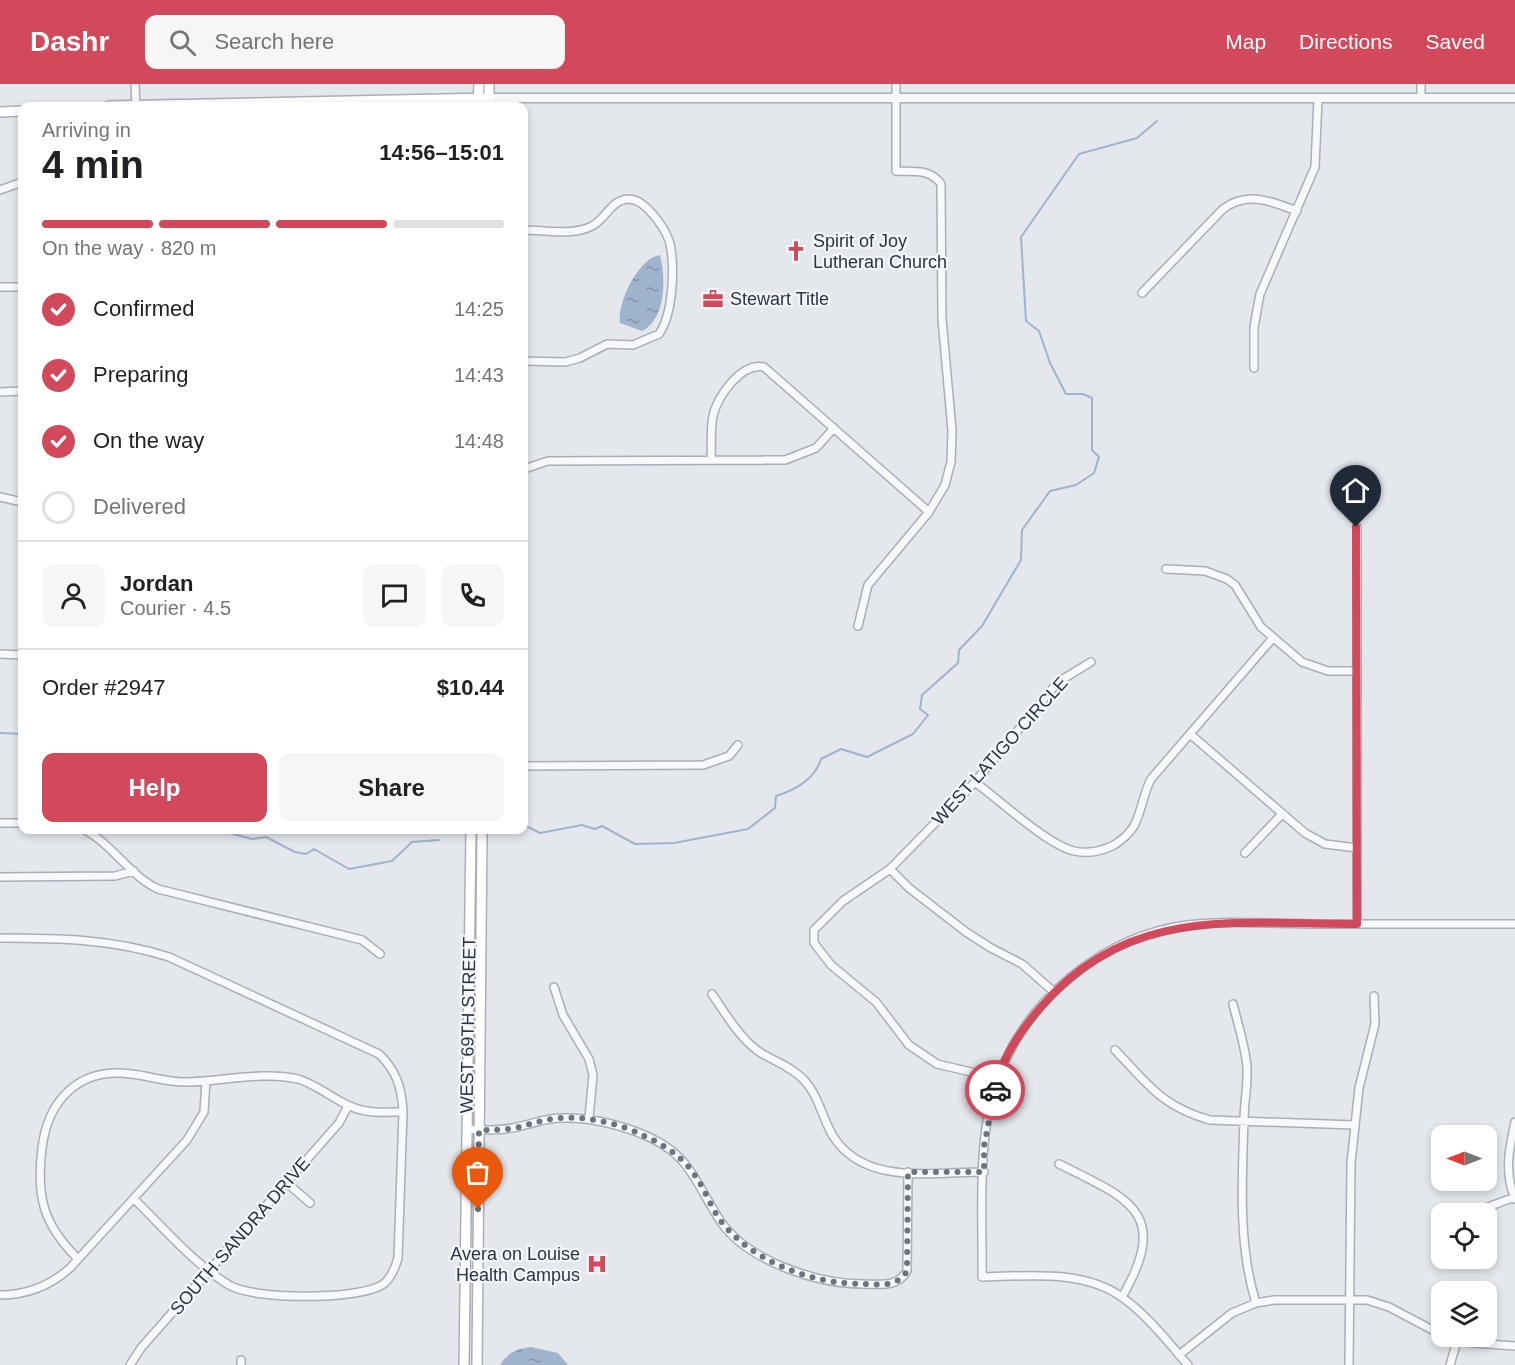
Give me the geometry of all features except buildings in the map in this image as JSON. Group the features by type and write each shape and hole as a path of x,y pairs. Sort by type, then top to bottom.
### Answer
{"main road":[{"path":"479,84 478,102 489,102 489,84"},
{"path":"0,112 18,111"},
{"name":"WEST 69TH STREET","path":"464,1365 471,834"},
{"name":"WEST 69TH STREET","path":"477,1365 482,834"}],"street":[{"path":"135,84 136,102"},
{"path":"858,626 868,585 929,512 945,485 951,462 952,430 942,319 941,184 936,176 925,172 896,171 896,84"},
{"path":"1421,84 1421,98"},
{"path":"489,102 895,98 1515,98"},
{"path":"1254,368 1254,327 1260,294 1315,168 1318,98"},
{"path":"0,190 18,183"},
{"path":"528,230 575,231 591,227 603,219 615,203 625,199 634,199 653,214 663,229 670,243 671,259 670,312 659,334 633,345 607,344 580,358 565,362 528,361"},
{"path":"1142,293 1223,209 1234,201 1260,199 1297,211"},
{"path":"0,287 18,287"},
{"path":"711,460 714,414 722,396 747,368 756,365 764,367 929,512"},
{"path":"0,392 18,392"},
{"path":"528,468 548,461 785,460 816,448 834,428"},
{"path":"0,497 18,501"},
{"path":"1356,527 1357,924"},
{"path":"1166,569 1205,571 1227,579 1235,585 1252,615 1272,639 1302,662 1316,669 1357,671"},
{"path":"975,782 1054,843 1072,851 1087,852 1108,848 1122,840 1134,826 1143,795 1151,778 1272,639"},
{"path":"0,654 18,655"},
{"name":"WEST LATIGO CIRCLE","path":"997,1078 937,1064 909,1045 876,1002 831,966 814,943 814,930 843,901 890,869 975,782 1058,682 1091,662"},
{"path":"1190,734 1305,833 1325,844 1357,848"},
{"path":"528,766 703,765 729,756 738,745"},
{"path":"1245,853 1282,814"},
{"path":"0,823 18,823"},
{"path":"91,834 104,842 147,884 159,889 362,940 380,954"},
{"path":"890,869 909,888 966,932 1022,964 1054,992"},
{"path":"0,877 115,876 134,871"},
{"path":"1188,1365 1154,1326 1122,1297 1100,1285 1053,1276 982,1277 984,1172 988,1122 997,1078 1021,1033 1054,992 1103,954 1134,940 1187,925 1515,924"},
{"path":"0,938 70,938 142,948 195,967 379,1054 396,1076 402,1091 404,1112 398,1258 394,1272 384,1284 353,1295 268,1295 242,1292 209,1270 134,1199"},
{"path":"554,987 563,1015 589,1059 593,1075 589,1118"},
{"path":"712,994 736,1028 757,1050 786,1065 803,1078 814,1092 832,1135 845,1152 860,1164 883,1171 984,1172"},
{"path":"1350,1365 1350,1187 1354,1125 1359,1088 1375,1024 1374,996"},
{"path":"1233,1004 1243,1037 1247,1069 1244,1121 1244,1247 1247,1275 1256,1303"},
{"path":"1115,1050 1172,1107 1210,1120 1354,1125"},
{"path":"78,1259 58,1239 42,1206 42,1152 45,1132 56,1104 65,1092 78,1083 113,1074 129,1073 174,1082 241,1078 295,1079 323,1089 348,1106 370,1112 404,1112"},
{"path":"0,1295 23,1294 46,1285 59,1278 78,1259 134,1199 196,1126 204,1112 206,1081"},
{"name":"SOUTH SANDRA DRIVE","path":"130,1365 141,1348 339,1123 348,1106"},
{"path":"467,1129 516,1128 560,1118 589,1118 638,1132 668,1148 694,1174 723,1224 742,1244 781,1265 817,1279 850,1284 892,1284 902,1280 907,1271 908,1172"},
{"path":"1497,1204 1515,1198 1507,1159 1515,1122"},
{"path":"1059,1164 1117,1193 1134,1207 1142,1228 1144,1248 1138,1269 1122,1297"},
{"path":"286,1182 310,1203"},
{"path":"1179,1354 1232,1313 1256,1303 1274,1300 1374,1301 1431,1330"},
{"path":"1497,1344 1515,1346"},
{"path":"1450,1365 1455,1347"}],"water":[{"path":"660,255 663,286 660,308 656,317 642,331 620,323 622,304 631,283 644,264"},
{"path":"531,1347 558,1353 568,1365 500,1365 513,1352"}],"waterway":[{"path":"528,827 540,833 582,825 595,829 602,826 635,844 674,843 748,829 775,808 776,796 797,787 809,778 821,759 841,749 867,757 913,734 928,715 920,709 922,695 958,663 959,650 982,626 1021,560 1022,530 1050,491 1076,485 1094,473 1099,457 1092,450 1092,398 1083,394 1066,394 1050,363 1039,331 1026,321 1021,237 1079,154 1137,138 1157,121"},
{"path":"0,733 18,734"},
{"path":"233,834 252,839 266,837 295,852 306,854 314,849 349,869 392,861 412,842 439,840"}],"way so far":[{"path":"478,1209 479,1130 516,1128 560,1118 589,1118 638,1132 668,1148 694,1174 723,1224 742,1244 781,1265 817,1279 850,1284 892,1284 902,1280 907,1271 908,1172 984,1172 984,1146 995,1090"}],"place":[{"name":"Spirit of Joy Lutheran Church","path":"796,251"},
{"name":"Stewart Title","path":"713,299"},
{"name":"Avera on Louise Health Campus","path":"597,1264"}],"route":[{"path":"995,1090 997,1078 1021,1033 1036,1013 1054,992 1103,954 1134,940 1187,925 1357,924 1356,527"}]}
